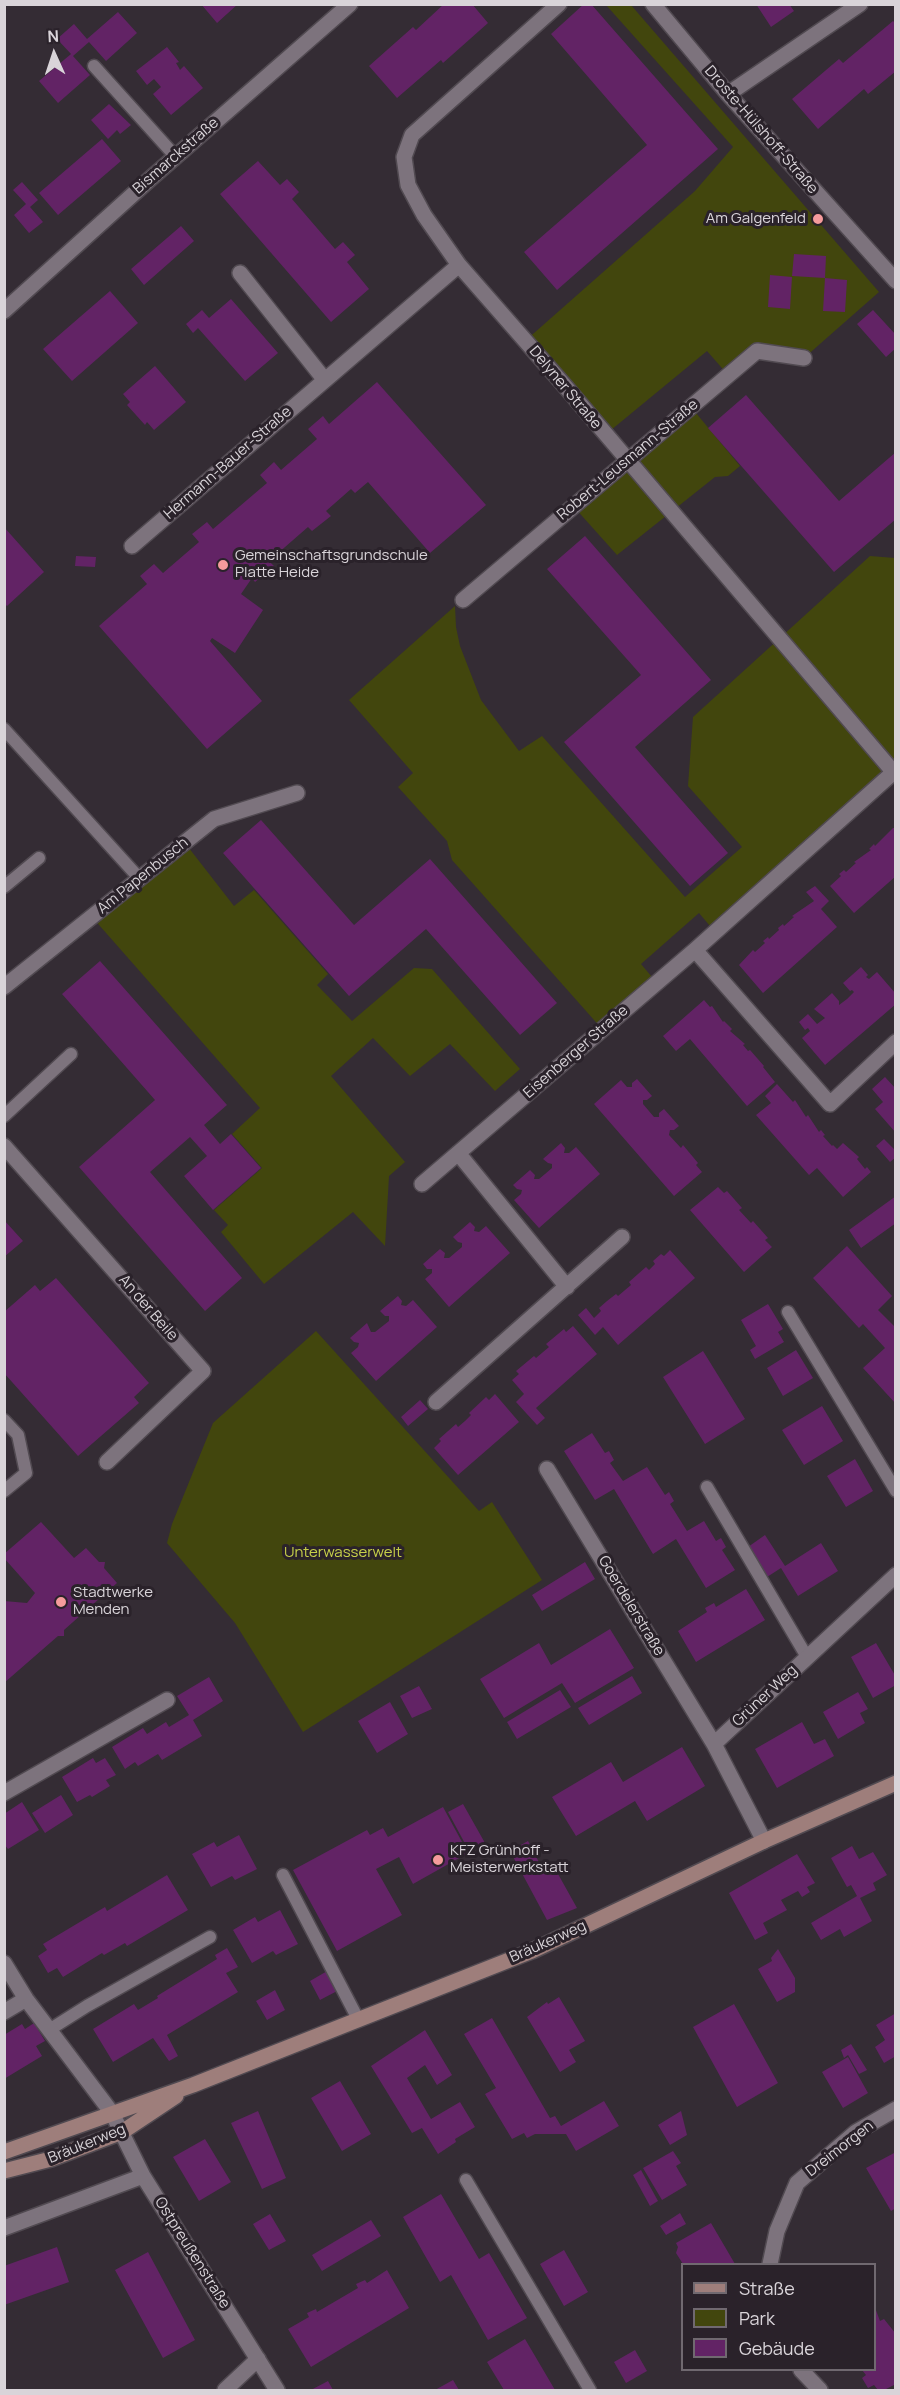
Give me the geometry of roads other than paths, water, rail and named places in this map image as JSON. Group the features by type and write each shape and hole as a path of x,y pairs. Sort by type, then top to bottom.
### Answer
{"main road":[{"name":"Bräukerweg","path":"4,2151 194,2085 532,1951 764,1840 896,1783"},
{"name":"Bräukerweg","path":"4,2171 51,2159 122,2132 194,2085"}],"street":[{"name":"Bismarckstraße","path":"4,311 350,4"},
{"name":"Delyner Straße","path":"560,4 412,135 404,157 408,185 424,215 459,265 895,772"},
{"name":"Droste-Hülshoff-Straße","path":"653,4 728,94 896,281"},
{"path":"728,94 860,4"},
{"name":"Hermann-Bauer-Straße","path":"132,546 459,265"},
{"path":"240,273 324,379"},
{"name":"Robert-Leusmann-Straße","path":"463,600 757,351 804,358"},
{"name":"Eisenberger Straße","path":"422,1184 695,950 895,772"},
{"name":"Am Papenbusch","path":"4,987 214,819 297,793"},
{"path":"695,950 830,1104 896,1042"},
{"name":"An der Beile","path":"4,1146 203,1371 107,1462"},
{"path":"458,1154 567,1287"},
{"path":"436,1402 622,1237"},
{"name":"Goerdelerstraße","path":"547,1469 714,1744"},
{"name":"Grüner Weg","path":"714,1744 896,1575"},
{"path":"4,1793 167,1700"},
{"path":"714,1744 764,1840"},
{"name":"Ostpreußenstraße","path":"4,1963 26,1999 112,2113 143,2176 277,2391"},
{"path":"4,2012 26,1999"},
{"name":"Dreimorgen","path":"770,2263 777,2231 797,2183 856,2132 896,2109"},
{"path":"4,2228 143,2176"},
{"path":"225,2391 258,2359"},
{"path":"802,2371 820,2391"}],"lane":[{"path":"94,66 176,157"},
{"path":"4,729 140,879"},
{"path":"4,887 39,858"},
{"path":"4,1116 72,1054"},
{"path":"788,1312 896,1491"},
{"path":"4,1420 18,1435 26,1473 4,1491"},
{"path":"707,1487 807,1657"},
{"path":"284,1875 358,2019"},
{"path":"49,2030 210,1937"},
{"path":"466,2180 590,2391"}],"place":[{"name":"Am Galgenfeld","path":"818,219"},
{"name":"Gemeinschaftsgrundschule Platte Heide","path":"223,565"},
{"name":"Stadtwerke Menden","path":"61,1602"},
{"name":"KFZ Grünhoff - Meisterwerkstatt","path":"438,1860"}],"park label":[{"name":"Unterwasserwelt","path":"343,1553"}]}
